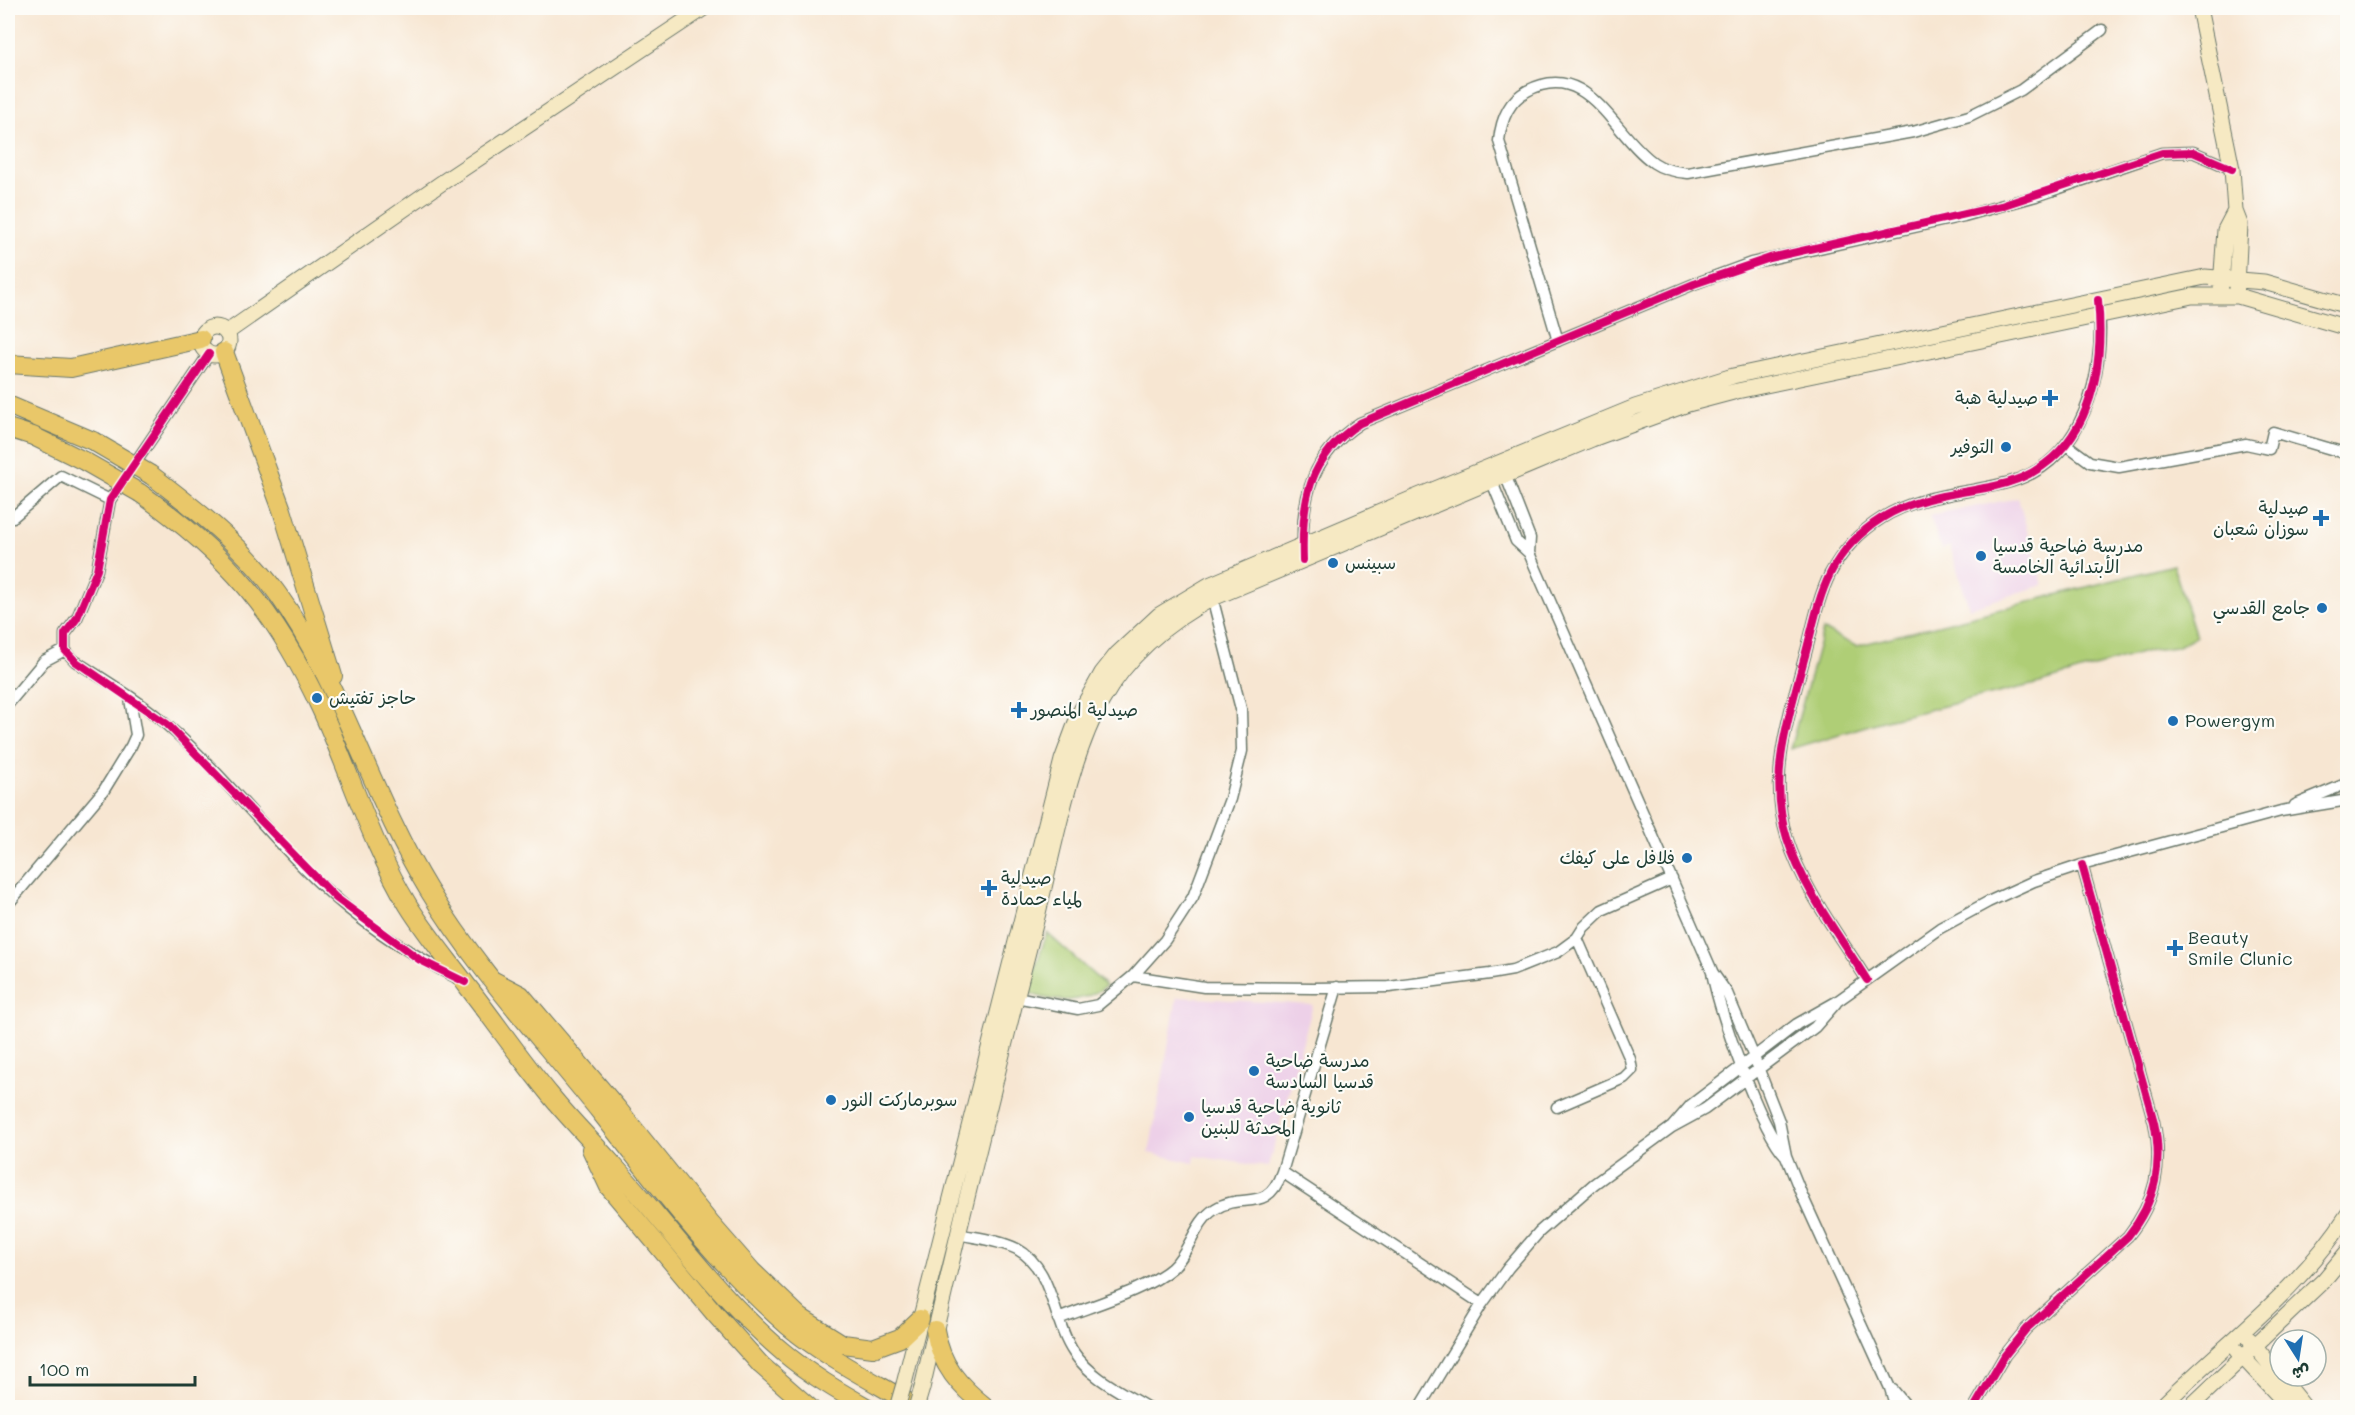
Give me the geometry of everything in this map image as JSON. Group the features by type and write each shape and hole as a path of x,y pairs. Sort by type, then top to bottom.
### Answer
{"main road":[{"path":"226,333 440,184 704,8"},
{"path":"2199,8 2232,169 2235,211 2241,231 2237,278 2238,296"},
{"path":"2221,295 2225,230 2235,211"},
{"path":"2099,308 2190,280 2221,277 2291,288 2348,306"},
{"path":"897,1407 1009,996 1061,794 1079,714 1102,673 1117,654 1144,628 1183,599 1211,591 1496,471 1635,407 1733,376 2099,308 2192,296 2238,296 2348,328"},
{"path":"8,364 71,368 211,349 229,343 226,333 220,328 211,327 204,332 211,349 262,450 304,575 340,703"},
{"path":"8,405 93,441 152,475 238,547 277,593 340,703 400,838 428,890 492,980 601,1113 652,1181 739,1280 790,1328 917,1407 958,1234 1009,996"},
{"path":"8,428 33,436 84,460 140,493 180,521 223,559 261,603 292,650 321,710 379,848 409,906 551,1096 629,1182 683,1249 756,1326 783,1352 817,1378 868,1407"},
{"path":"492,980 521,995 710,1223 752,1271 800,1317 843,1344 873,1348 900,1338 920,1319"},
{"path":"584,1134 609,1187 716,1316 761,1365 810,1407"},
{"path":"2160,1407 2308,1267 2332,1239 2348,1214"},
{"path":"2189,1407 2256,1347 2324,1280 2348,1251"},
{"path":"2324,1280 2348,1261"},
{"path":"935,1330 942,1358 948,1370 966,1392 987,1407"},
{"path":"2242,1330 2256,1347 2288,1399"},
{"path":"2229,1342 2288,1399 2305,1407"}],"street":[{"path":"1558,341 1499,141 1505,114 1523,93 1549,83 1577,87 1599,104 1655,164 1671,171 1688,173 1913,132 1969,116 2021,90 2102,30"},
{"path":"1303,552 1306,501 1312,479 1323,455 1338,437 1360,423 1713,276 1751,263 1964,216 2036,196 2162,153 2193,152 2232,169"},
{"path":"1867,980 1798,866 1787,837 1780,807 1779,776 1782,746 1821,597 1831,573 1844,552 1882,517 1915,503 2015,481 2043,466 2067,445 2080,422 2097,370 2099,308"},
{"path":"211,349 110,500 97,570 77,618 65,634 65,650 75,661 130,699 183,740 336,898 401,947 465,982"},
{"path":"2067,445 2090,462 2119,467 2246,444 2269,449 2273,432 2348,454"},
{"path":"1496,471 1516,541 1529,553 1712,970 1727,993 1782,1130 1786,1156"},
{"path":"1496,471 1530,538 1529,553"},
{"path":"8,516 13,517 61,476 110,500"},
{"path":"1009,996 1087,1009 1108,999 1134,976 1165,940 1190,904 1240,766 1243,736 1241,709 1211,591"},
{"path":"9,700 44,661 65,650"},
{"path":"8,904 104,790 131,746 136,735 130,699"},
{"path":"2281,811 2348,783"},
{"path":"1672,1127 1691,1105 1806,1018 1836,1002 1940,928 1988,902 2034,881 2082,866 2281,811 2348,800"},
{"path":"1974,1407 2005,1355 2026,1329 2128,1236 2145,1212 2156,1183 2158,1142 2154,1122 2082,866"},
{"path":"1134,976 1204,987 1389,987 1490,974 1534,962 1568,946 1602,909 1672,879"},
{"path":"1557,1107 1624,1078 1632,1070 1630,1059 1577,938"},
{"path":"1712,970 1717,998 1770,1135 1786,1156 1890,1388 1896,1407"},
{"path":"1058,1319 1162,1275 1187,1251 1212,1210 1266,1197 1278,1184 1337,987"},
{"path":"1419,1407 1482,1304 1508,1268 1556,1216 1594,1184 1672,1127 1697,1115 1815,1027 1836,1002"},
{"path":"1282,1172 1482,1304"},
{"path":"958,1234 1002,1244 1018,1250 1030,1259 1040,1272 1064,1337 1087,1368 1148,1407"},
{"path":"1890,1388 1908,1407"}],"shaded area":[{"path":"2018,498 2043,585 1969,608 1950,546 1941,549 1930,516"},
{"path":"1177,997 1313,1005 1268,1167 1195,1156 1194,1163 1149,1153"}],"green space":[{"path":"2173,565 2196,636 2176,647 2151,650 2044,682 1886,720 1790,749 1823,630 1856,646"},
{"path":"1047,933 1106,986 1088,996 1068,1000 1048,999 1027,992"}],"cycle path":[{"path":"1303,560 1304,519 1311,482 1329,451 1360,423 1694,284 1770,258 2001,206 2162,153 2193,152 2232,169"},
{"path":"1867,980 1802,875 1787,838 1781,814 1779,791 1783,744 1793,698 1822,593 1835,566 1846,550 1859,535 1882,518 1908,505 1995,486 2025,476 2050,460 2069,440 2083,416 2098,361 2100,330 2098,300"},
{"path":"209,354 110,500 97,570 77,618 65,634 65,650 75,661 167,724 336,898 420,960 465,982"},
{"path":"1974,1408 2005,1355 2026,1329 2128,1236 2138,1223 2155,1182 2158,1153 2154,1122 2082,865"}],"place":[{"name":"صيدلية هبة","path":"2050,398"},
{"name":"التوفير","path":"2006,447"},
{"name":"صيدلية سوزان شعبان","path":"2321,518"},
{"name":"مدرسة ضاحية قدسيا الأبتدائية الخامسة","path":"1981,556"},
{"name":"سبينس","path":"1333,563"},
{"name":"جامع القدسي","path":"2322,608"},
{"name":"حاجز تفتيش","path":"317,698"},
{"name":"صيدلية المنصور","path":"1019,710"},
{"name":"Powergym","path":"2173,721"},
{"name":"فلافل على كيفك","path":"1687,858"},
{"name":"صيدلية لمياء حمادة","path":"989,888"},
{"name":"Beauty Smile Clunic","path":"2175,948"},
{"name":"مدرسة ضاحية قدسيا السادسة","path":"1254,1071"},
{"name":"سوبرماركت النور","path":"831,1100"},
{"name":"ثانوية ضاحية قدسيا المحدثة للبنين","path":"1189,1117"}]}
